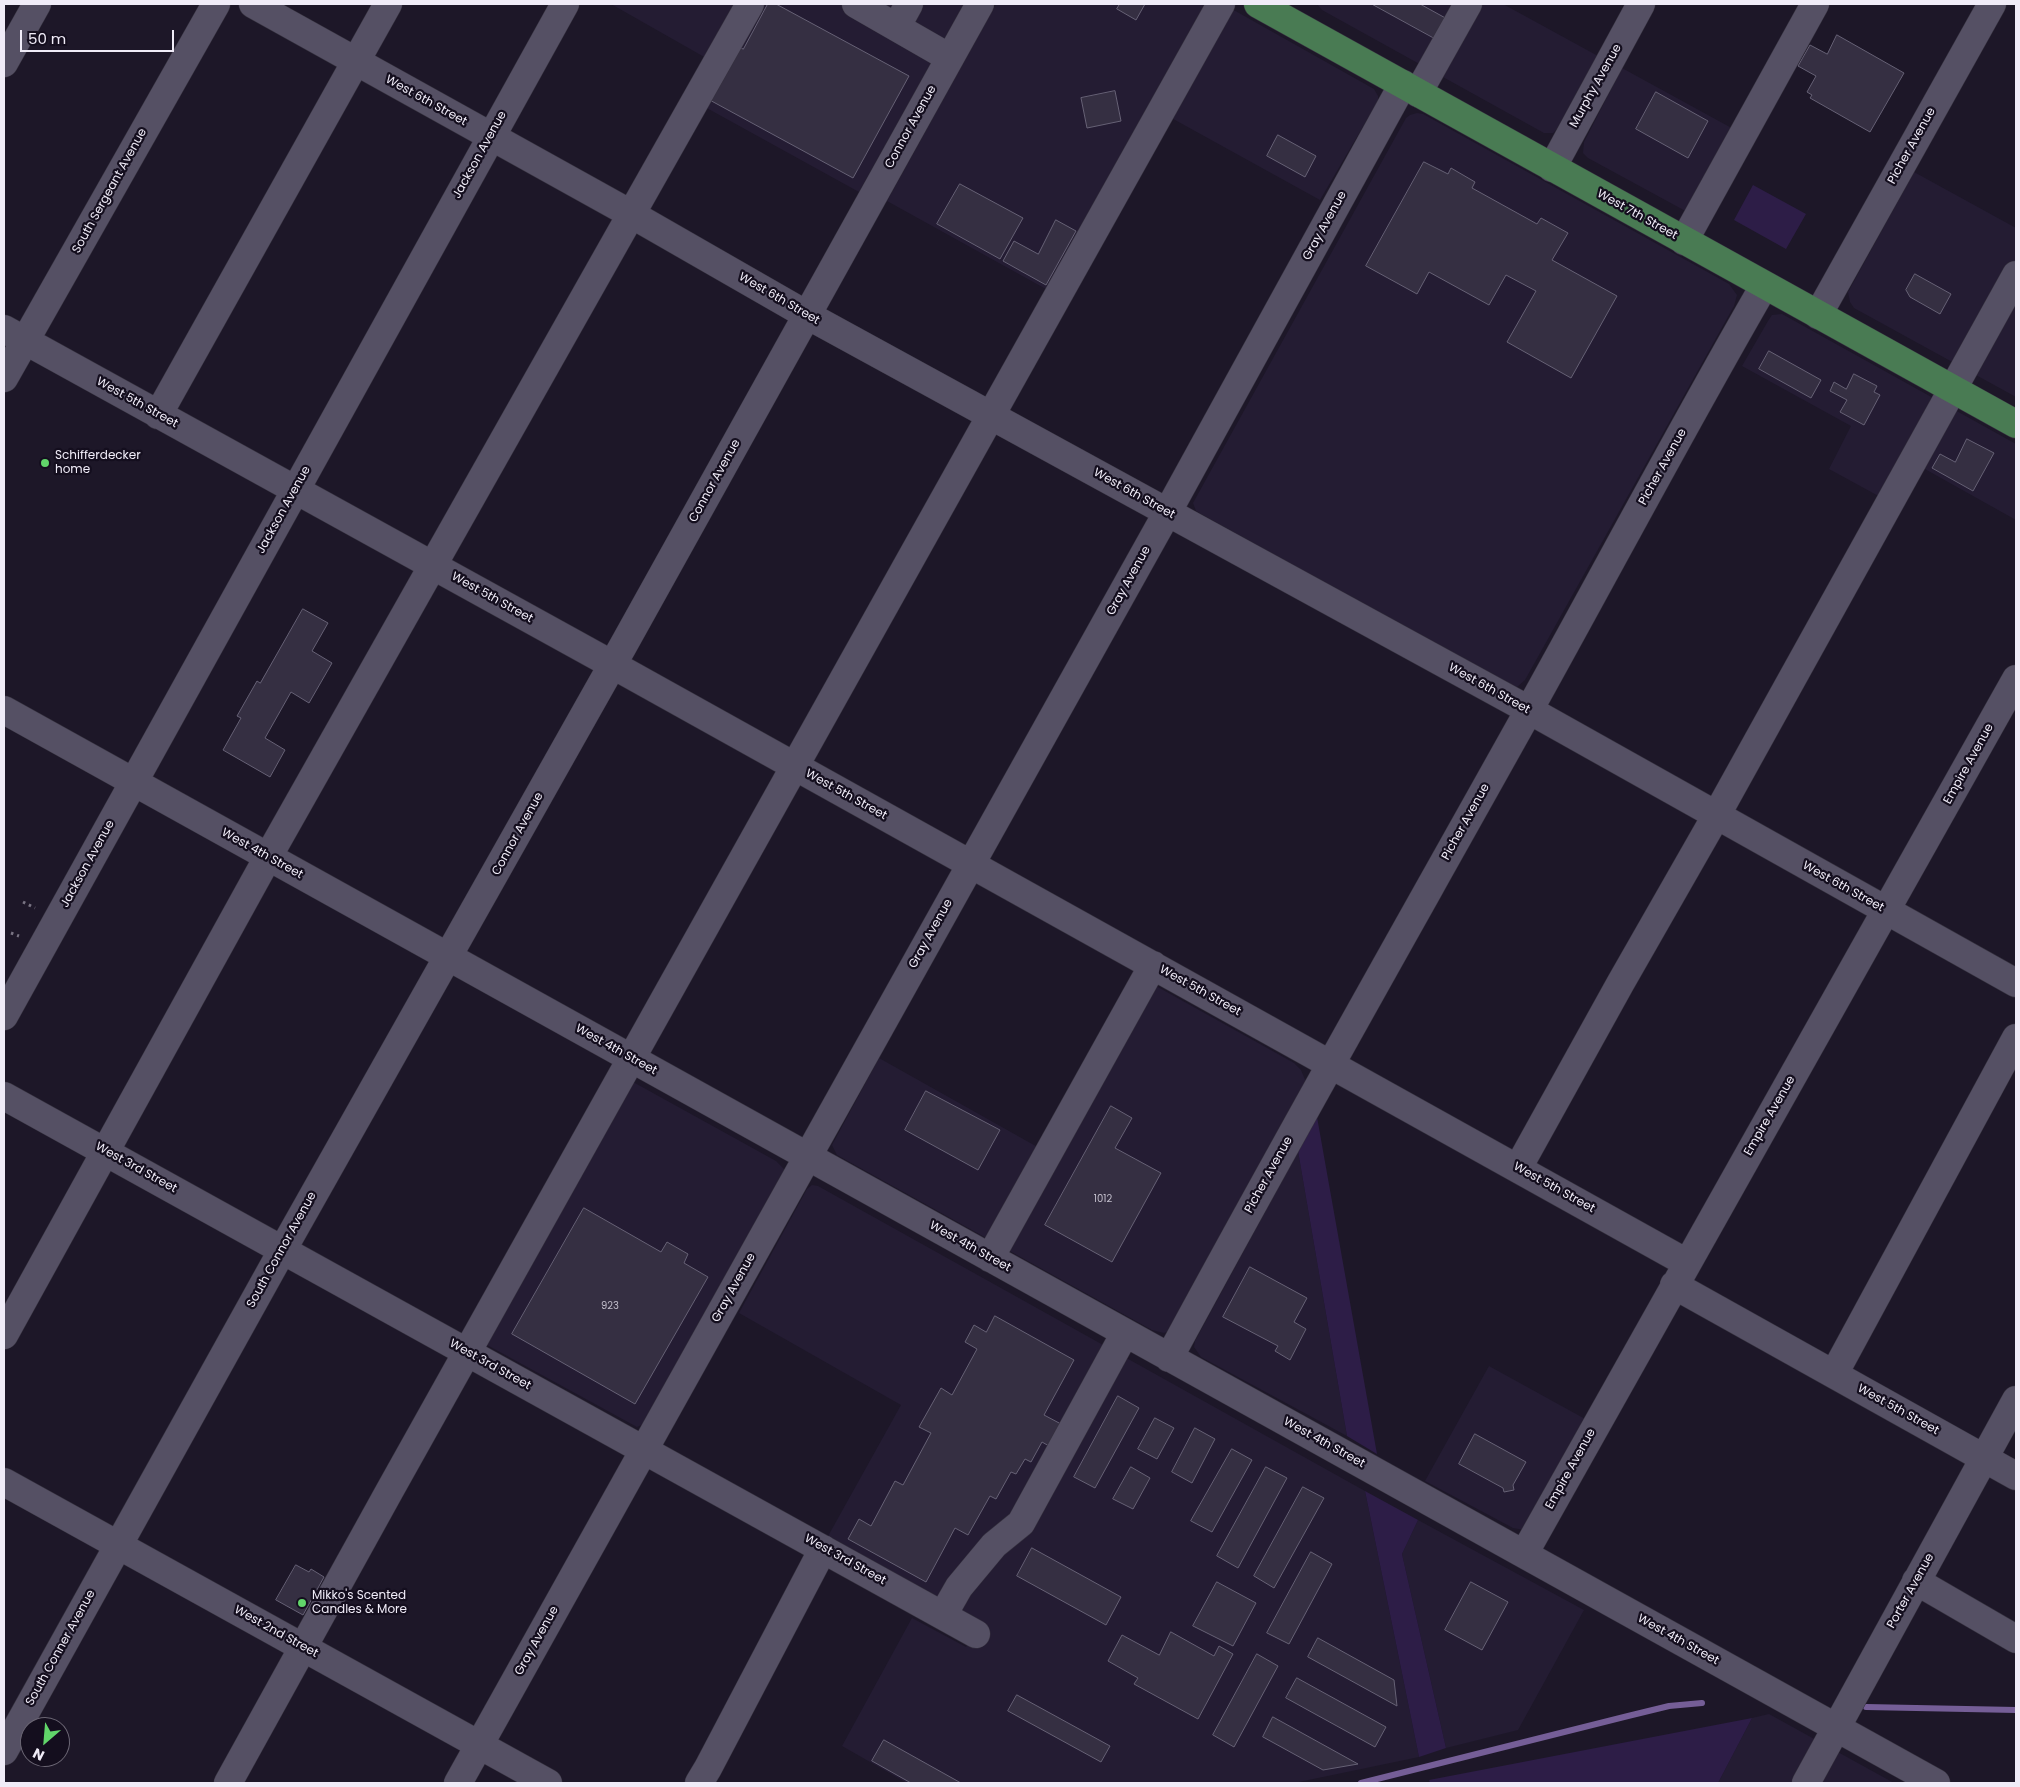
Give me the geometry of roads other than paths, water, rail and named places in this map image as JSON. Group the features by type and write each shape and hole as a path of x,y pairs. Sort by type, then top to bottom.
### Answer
{"main road":[{"name":"West 7th Street","path":"1258,4 1287,11 1410,88 1764,286 2016,424"}],"street":[{"path":"4,63 37,4"},
{"name":"South Sergeant Avenue","path":"4,378 14,335 216,4"},
{"name":"West 6th Street","path":"253,4 631,214 807,315 1529,710 2016,983"},
{"path":"158,415 388,4"},
{"name":"Jackson Avenue","path":"4,1016 564,4"},
{"path":"4,1335 268,857 750,4"},
{"path":"856,4 903,15 950,58"},
{"name":"Connor Avenue","path":"449,957 980,4"},
{"path":"228,1783 467,1352 1222,4"},
{"name":"Gray Avenue","path":"458,1783 1167,513 1410,88 1468,4"},
{"name":"Murphy Avenue","path":"1552,168 1641,4"},
{"path":"1684,241 1815,4"},
{"name":"Picher Avenue","path":"1818,315 1992,4"},
{"path":"1518,1168 2016,275"},
{"name":"Picher Avenue","path":"1169,1358 1330,1064 1764,286"},
{"name":"West 5th Street","path":"14,335 613,665 1518,1168 1834,1374 2016,1476"},
{"name":"Empire Avenue","path":"1524,1554 2016,679"},
{"name":"West 4th Street","path":"4,710 1936,1783"},
{"name":"South Connor Avenue","path":"118,1545 282,1249 449,957"},
{"path":"990,1258 1153,965"},
{"path":"1834,1374 2016,1038"},
{"name":"West 3rd Street","path":"4,1096 976,1634"},
{"path":"942,1615 959,1587 994,1545 1022,1523 1125,1333"},
{"name":"Porter Avenue","path":"1806,1783 2016,1400"},
{"name":"West 2nd Street","path":"4,1482 548,1783"},
{"name":"South Conner Avenue","path":"4,1751 118,1545"},
{"path":"699,1783 823,1549"},
{"path":"1916,1581 2016,1639"}],"waterway":[{"path":"1361,1783 1669,1706 1702,1703"},
{"path":"1866,1707 2016,1710"}],"place":[{"name":"Schifferdecker home","path":"45,463"},
{"name":"Mikko's Scented Candles & More","path":"302,1603"}]}
